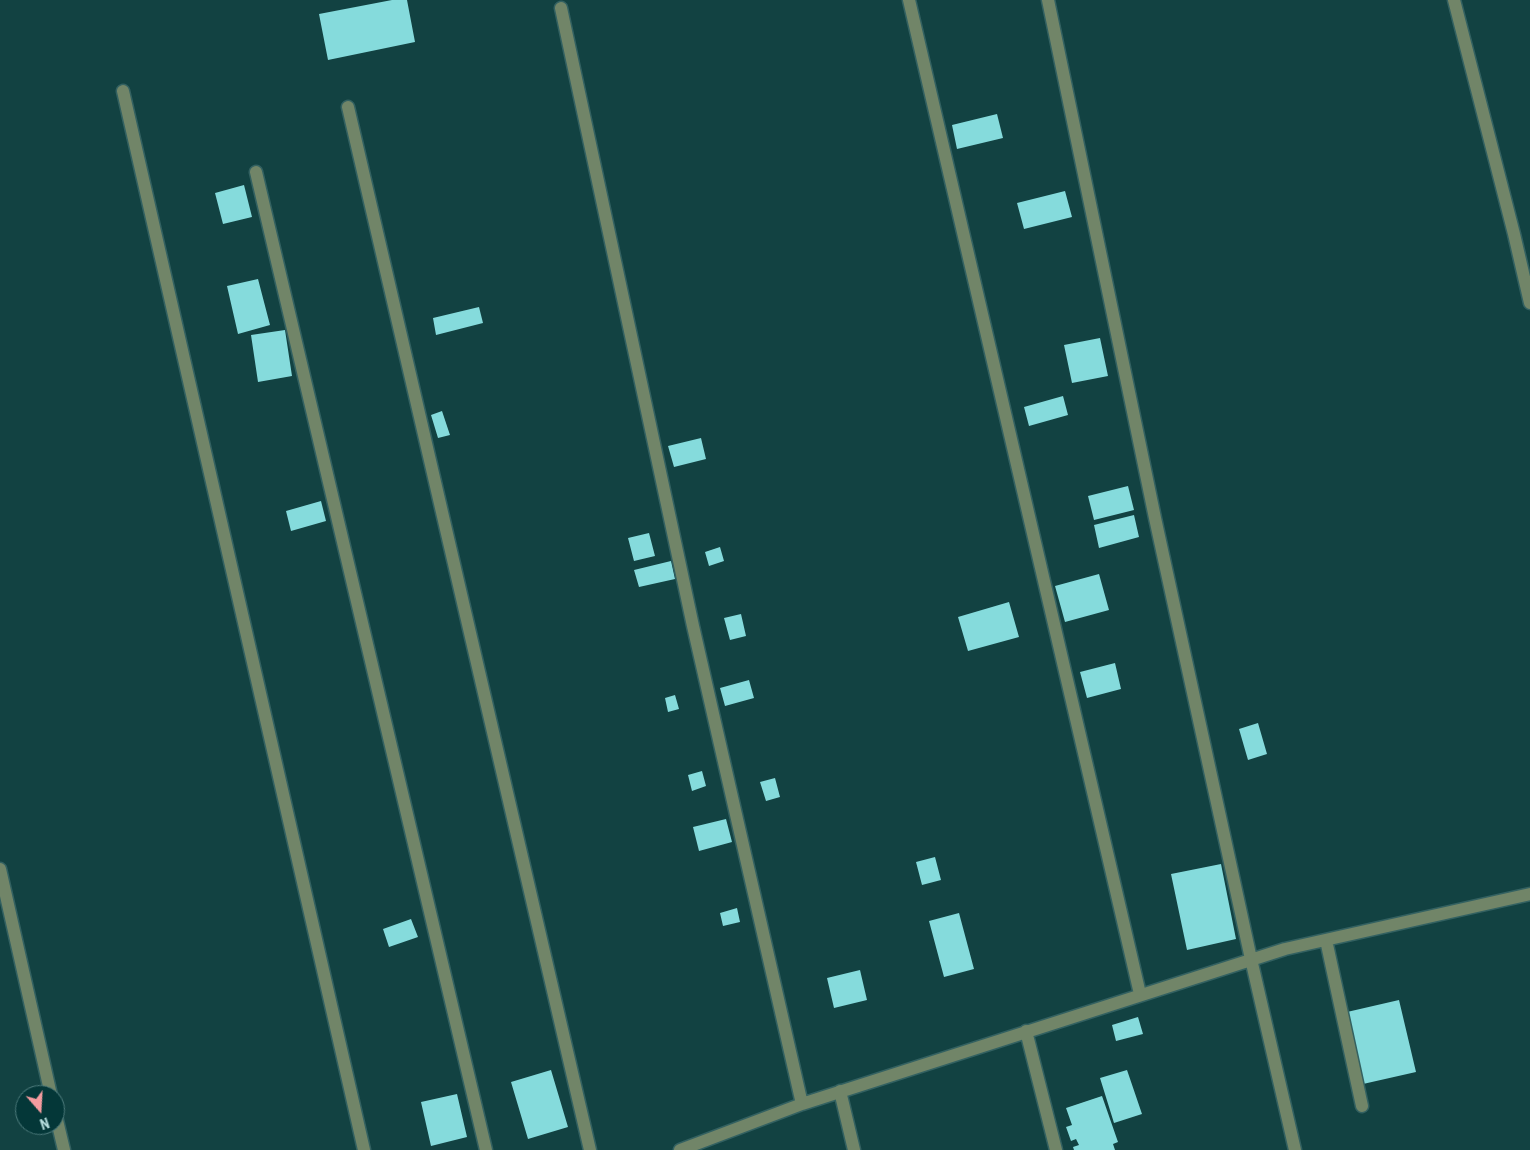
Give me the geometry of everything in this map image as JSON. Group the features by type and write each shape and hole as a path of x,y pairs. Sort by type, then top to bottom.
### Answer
{"street":[{"path":"909,0 1140,994"},
{"path":"1048,0 1157,528 1251,959 1295,1150"},
{"path":"1454,0 1530,303"},
{"path":"561,8 693,626 802,1104"},
{"path":"124,92 364,1150"},
{"path":"348,107 590,1150"},
{"path":"256,172 486,1150"},
{"path":"0,869 49,1085"},
{"path":"680,1150 840,1091 1251,959 1285,949 1530,894"},
{"path":"1326,940 1362,1106"},
{"path":"1026,1031 1056,1150"},
{"path":"840,1091 854,1150"},
{"path":"60,1135 64,1150"}],"building":[{"path":"392,0 407,0 415,42 328,60 319,14"},
{"path":"997,114 1003,138 957,149 952,125"},
{"path":"244,185 252,217 223,224 215,193"},
{"path":"1065,191 1072,217 1024,229 1017,203"},
{"path":"258,279 270,325 238,334 227,286"},
{"path":"479,307 483,323 436,335 433,318"},
{"path":"285,330 292,376 258,382 251,335"},
{"path":"1100,338 1108,376 1072,383 1064,345"},
{"path":"1063,396 1068,415 1029,426 1024,407"},
{"path":"442,411 450,435 438,438 431,415"},
{"path":"701,438 706,459 674,467 668,446"},
{"path":"1128,486 1134,510 1094,520 1088,496"},
{"path":"321,501 326,521 291,531 286,511"},
{"path":"1134,515 1139,537 1099,548 1094,525"},
{"path":"649,533 655,556 634,561 628,538"},
{"path":"720,547 724,561 709,566 705,552"},
{"path":"671,561 675,579 639,587 634,570"},
{"path":"1099,574 1109,610 1065,622 1055,586"},
{"path":"1009,602 1019,637 968,651 958,617"},
{"path":"741,614 746,636 730,640 724,618"},
{"path":"1115,663 1121,689 1087,698 1080,672"},
{"path":"749,680 754,698 725,706 720,688"},
{"path":"675,695 679,709 668,712 665,698"},
{"path":"1258,723 1267,754 1248,760 1239,729"},
{"path":"702,771 706,786 692,791 688,775"},
{"path":"775,778 780,797 766,801 760,782"},
{"path":"726,819 732,842 699,851 693,827"},
{"path":"935,857 941,880 922,885 916,862"},
{"path":"1221,864 1236,939 1187,950 1171,874"},
{"path":"737,908 740,922 723,926 720,913"},
{"path":"959,913 974,969 944,977 929,921"},
{"path":"411,919 418,937 389,947 383,929"},
{"path":"860,970 867,1000 834,1008 827,978"},
{"path":"1399,1000 1416,1072 1363,1084 1347,1012"},
{"path":"1138,1017 1143,1034 1116,1041 1112,1025"},
{"path":"551,1070 568,1127 528,1139 511,1082"},
{"path":"1127,1070 1142,1114 1114,1123 1100,1078"},
{"path":"457,1094 467,1137 431,1146 421,1102"},
{"path":"1102,1096 1118,1142 1113,1144 1115,1150 1074,1150 1073,1147 1079,1145 1076,1139 1071,1141 1066,1127 1072,1125 1066,1108"}]}
